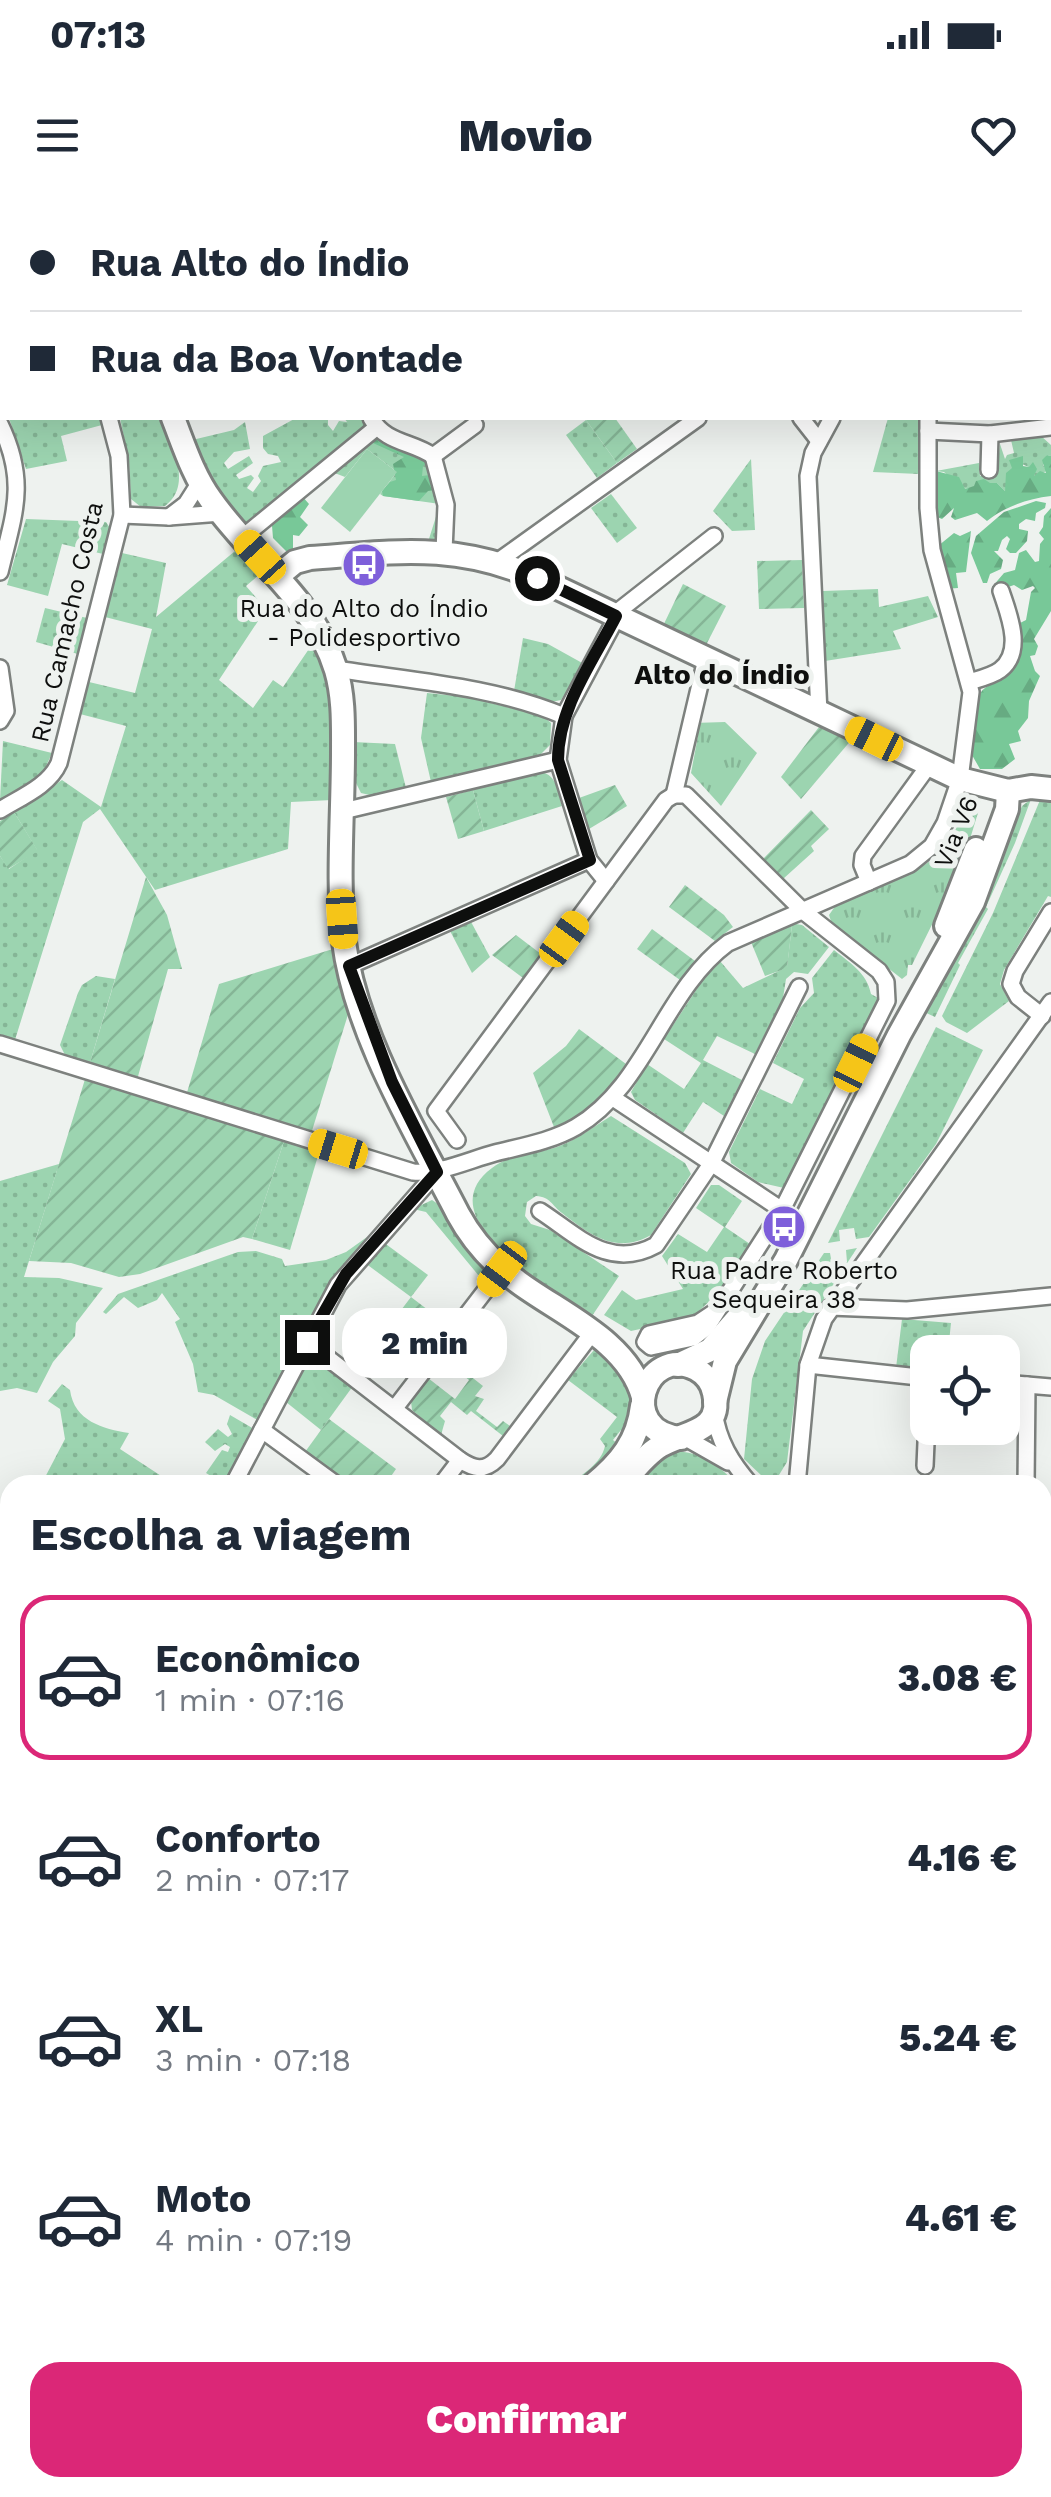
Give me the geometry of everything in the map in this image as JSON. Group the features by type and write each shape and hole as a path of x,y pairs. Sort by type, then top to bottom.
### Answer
{"main road":[{"path":"175,420 200,482 319,632 336,669 343,716 342,919 349,966 392,1082 474,1238 502,1269 624,1357 636,1377 647,1419 656,1430 682,1438"},
{"path":"278,576 303,559 444,551 497,562 960,778 1008,790 1031,786 1051,789"},
{"name":"Via V6","path":"715,1406 726,1361 790,1250 899,1035 978,892 1007,810 1008,790"},
{"name":"Via V6","path":"675,1365 704,1355 718,1343 790,1250"},
{"path":"624,1357 656,1365 692,1367 707,1378 715,1406 704,1428 656,1448 630,1475"},
{"path":"604,1475 633,1442 652,1376 675,1365"}],"street":[{"name":"Rua Camacho Costa","path":"0,810 54,774 122,516 119,456 110,420"},
{"path":"497,562 695,420"},
{"path":"803,420 819,441"},
{"path":"820,713 808,488 809,466 831,420"},
{"path":"243,538 374,422 404,446 433,456"},
{"path":"0,424 18,486 0,572"},
{"path":"0,1044 413,1172 437,1172 562,1134 613,1098 706,961 728,942 910,864 932,846 945,823 960,778 970,703 969,682 944,606 932,550 928,424 990,434 1047,424"},
{"path":"433,456 475,425"},
{"path":"989,470 990,434"},
{"path":"433,456 446,505 444,551"},
{"path":"169,517 186,504 200,482"},
{"path":"122,516 221,513"},
{"path":"606,881 590,860 558,760 564,716 626,603 714,536"},
{"path":"969,682 1001,669 1007,660 1013,634 1001,591"},
{"path":"674,795 706,659"},
{"path":"0,668 6,711 0,721"},
{"path":"336,669 470,690 564,716"},
{"path":"343,812 558,760"},
{"path":"870,882 862,866 863,856 929,765"},
{"path":"458,1140 436,1112 666,800 686,795 803,910 879,972 886,982 888,1001 782,1210 716,1311 690,1332"},
{"path":"349,966 590,860"},
{"path":"798,1475 808,1365 816,1334 830,1308 1046,1009 1018,997 1012,984 1015,971 1051,912"},
{"path":"540,1211 610,1255 649,1249 662,1239 711,1164 800,987"},
{"path":"613,1098 782,1210"},
{"path":"238,1475 346,1274 437,1172"},
{"path":"395,1408 502,1269"},
{"path":"830,1308 907,1310 1051,1296"},
{"path":"307,1342 460,1460 476,1468 491,1466 592,1333"},
{"path":"808,1365 910,1376"},
{"path":"1020,1385 1051,1387"},
{"path":"1026,1475 1027,1385"},
{"path":"715,1406 718,1436 742,1475"},
{"path":"262,1430 323,1475"},
{"path":"682,1438 712,1451 736,1468"},
{"path":"926,1466 927,1445"},
{"path":"449,1475 460,1460"}],"green space":[{"path":"10,420 101,420 102,425 61,436 67,461 26,469"},
{"path":"120,420 163,420 179,476 174,497 165,506 141,507 131,499 129,461"},
{"path":"292,420 328,420 333,431 339,421 366,420 367,429 248,527 215,486 192,440 234,430 245,422 250,449 234,452 224,463 228,469 249,456 253,463 236,475 239,479 251,475 254,478 247,488 253,492 261,481 258,476 263,466 281,462 263,448 263,436"},
{"path":"586,420 617,463 597,478 566,435"},
{"path":"586,420 616,420 637,449 617,463"},
{"path":"887,420 920,420 919,474 873,472"},
{"path":"1041,436 1051,445 1051,456 1047,455 1043,465 1047,471 1034,476 1035,470 1022,464 1013,468 1005,491 997,483 964,489 944,472 936,471 979,463 980,476 997,474 1000,444 1005,459 1014,453 1011,440"},
{"path":"375,438 426,463 422,476 430,475 435,490 428,491 419,501 383,496 382,491 396,480 393,464 404,457 373,443"},
{"path":"379,439 424,460 439,504 380,494 397,472 367,449 345,477 332,472 364,441"},
{"path":"367,449 397,472 350,532 321,508"},
{"path":"1023,456 1023,466 1029,467 1033,462 1037,469 1034,476 1040,471 1046,473 1042,460 1051,456 1051,496 1017,504 987,521 977,513 955,520 951,517 954,508 942,519 937,517 936,471 959,477 965,489 984,479 1005,491 1006,473 1012,468 1009,460"},
{"path":"751,459 755,530 732,531 713,511"},
{"path":"611,494 637,528 617,543 591,508"},
{"path":"302,496 309,504 300,517 308,525 299,536 293,535 293,551 286,551 273,538 268,523"},
{"path":"1036,501 1046,503 1045,508 1036,513 1035,521 1026,519 1019,524 1019,529 1028,531 1027,541 1016,553 1010,553 1006,549 1010,539 1007,536 1002,540 998,551 994,551 1003,560 1001,569 983,583 971,553 976,536 1004,512"},
{"path":"439,506 438,532 434,542 428,542"},
{"path":"1051,508 1051,611 1034,639 1038,646 1035,655 1030,656 1040,676 1029,701 1028,718 1018,731 1021,741 1009,744 1015,759 1002,769 980,769 972,755 979,696 1005,677 1018,659 1020,623 1026,620 1035,588 1022,590 1014,585 994,592 992,587 1004,573 1015,570 1019,553 1026,550 1035,562 1039,561 1044,539 1039,533"},
{"path":"26,519 106,522 110,528 103,554 62,544 48,596 7,585"},
{"path":"971,531 966,572 956,573 958,588 945,589 938,546 954,533 960,536"},
{"path":"235,551 241,552 260,574 246,586 266,609 219,680 253,708 273,680 283,687 313,643 331,696 332,800 291,802 288,849 155,890 100,809 83,822 14,1043 0,1038 0,856 9,869 37,850 14,812 62,780 101,807 126,726 80,714 89,682 135,693 152,629 105,617 122,553 166,563 156,617"},
{"path":"802,560 804,608 759,609 757,561"},
{"path":"683,584 726,606 704,649 662,628"},
{"path":"878,589 879,607 928,596 938,617 893,631 901,649 825,661 823,591"},
{"path":"45,608 87,618 78,654 36,642"},
{"path":"523,638 548,644 584,664 561,700 551,702 514,691"},
{"path":"427,693 466,697 543,716 551,723 550,745 540,755 431,782 421,738"},
{"path":"725,722 757,753 721,806 691,773 698,736 691,732 693,723"},
{"path":"822,723 853,738 801,799 781,777"},
{"path":"3,741 52,753 43,773 0,800"},
{"path":"353,742 395,744 406,788 374,796 361,793 354,779"},
{"path":"537,772 552,779 562,806 484,831 473,790"},
{"path":"615,785 627,806 589,829 579,798"},
{"path":"473,790 484,831 458,839 446,797"},
{"path":"966,797 978,797 981,803 970,839 954,866 958,872 902,979 832,924 829,915 836,905 894,881 936,857 970,808"},
{"path":"1031,799 988,909 958,963 935,1017 922,1011 978,911 1022,806"},
{"path":"1040,800 1051,801 1051,897 1048,896 1004,970 1000,984 1009,1001 967,1033 942,1016 993,913"},
{"path":"811,810 829,829 811,846 814,851 783,879 763,859"},
{"path":"14,812 38,851 8,869 0,856 0,821"},
{"path":"146,877 167,915 182,969 168,969 137,1080 89,1066"},
{"path":"685,885 724,915 733,927 715,941 669,907"},
{"path":"470,920 490,957 472,973 449,929"},
{"path":"792,925 829,947 808,974 794,972 786,979 783,998 755,1054 717,1036 703,1060 742,1080 724,1116 703,1102 683,1133 635,1100 631,1092 647,1064 684,1089 701,1063 664,1039 720,961 743,988 787,967"},
{"path":"792,925 787,968 765,976 751,942"},
{"path":"652,929 695,961 680,980 637,949"},
{"path":"516,935 541,954 523,978 492,955"},
{"path":"333,949 350,1008 311,1134 186,1096 219,984"},
{"path":"834,950 857,969 871,994 878,998 784,1188 758,1182 731,1163 729,1152 760,1089 792,1104 804,1079 773,1063 800,1008 814,993 812,978"},
{"path":"96,976 115,979 89,1066 66,1057 60,1045 82,985"},
{"path":"936,1027 983,1050 936,1144 869,1237 856,1239 854,1228 839,1230 840,1241 828,1243"},
{"path":"579,1029 626,1064 586,1110 554,1127 533,1073 566,1046"},
{"path":"86,1076 285,1138 252,1239 243,1237 140,1274 119,1277 71,1263 29,1261"},
{"path":"611,1116 685,1163 691,1174 651,1235 638,1241 604,1240 572,1221 545,1198 536,1196 527,1202 525,1216 531,1224 550,1230 619,1276 592,1316 503,1253 484,1231 474,1210 475,1188 499,1163 564,1144"},
{"path":"285,1138 320,1149 290,1250 252,1239"},
{"path":"59,1164 24,1277 59,1278 103,1288 76,1323 75,1336 53,1362 37,1393 17,1388 0,1391 0,1181"},
{"path":"711,1185 719,1185 742,1201 725,1227 750,1244 717,1294 686,1319 631,1331 604,1315 622,1290 636,1300 683,1289 662,1256 678,1234 707,1252 724,1227 696,1208"},
{"path":"432,1200 441,1206 486,1269 484,1282 426,1212 413,1209"},
{"path":"367,1237 312,1317 259,1421 214,1395 198,1392 193,1364 175,1322 180,1319 162,1293 157,1300 138,1308 124,1297 106,1314 103,1312 118,1294 238,1252 256,1251 282,1259 285,1266 326,1260"},
{"path":"383,1242 428,1275 411,1297 365,1263"},
{"path":"857,1248 803,1331 787,1462 779,1475 761,1475 744,1459 752,1379 765,1341 824,1253 830,1253 832,1264 847,1262 846,1250"},
{"path":"411,1297 449,1326 438,1341 419,1326 419,1321 395,1352 379,1339"},
{"path":"902,1319 951,1323 950,1335 910,1335 910,1369 896,1368"},
{"path":"594,1350 616,1365 630,1396 628,1434 621,1430 613,1440 620,1446 592,1475 581,1475 599,1458 605,1446 600,1439 617,1417 568,1380"},
{"path":"311,1361 321,1362 353,1386 321,1430 286,1402 304,1366"},
{"path":"455,1364 483,1386 475,1396 484,1399 476,1411 497,1427 503,1421 510,1426 503,1436 471,1411 467,1415 451,1402 440,1416 445,1421 441,1435 412,1410 411,1401 428,1378 455,1399 469,1380 453,1367"},
{"path":"62,1384 70,1390 77,1409 91,1422 129,1433 120,1449 160,1475 46,1475 65,1439 60,1409 48,1401"},
{"path":"230,1415 254,1429 231,1475 209,1475 206,1473 222,1450 228,1452 230,1447 225,1444 215,1451 205,1442 218,1429 228,1437 232,1434 227,1424"},
{"path":"329,1419 396,1469 392,1475 336,1475 305,1452"},
{"path":"672,1451 692,1454 708,1460 727,1475 643,1475"}],"place":[{"name":"Rua do Alto do Índio - Polidesportivo","path":"364,565"},
{"name":"Rua Padre Roberto Sequeira 38","path":"784,1227"}],"district":[{"name":"Alto do Índio","path":"722,674"}],"route":[{"path":"307,1342 346,1274 437,1172 372,1038 349,966 590,860 558,760 558,745 564,716 616,616 537,578"}]}
